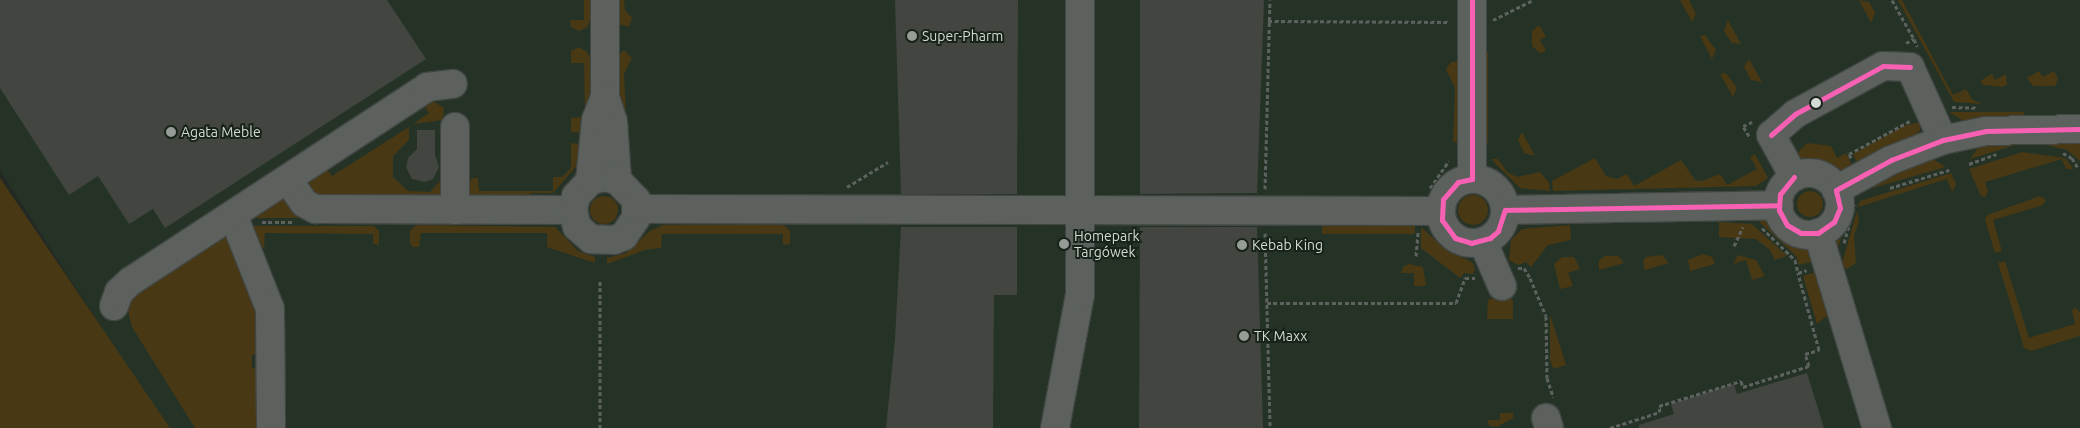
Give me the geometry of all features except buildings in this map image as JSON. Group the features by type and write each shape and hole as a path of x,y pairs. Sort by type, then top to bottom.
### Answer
{"lane":[{"path":"603,180 596,120 605,97 605,0"},
{"path":"1055,428 1078,313 1080,0"},
{"path":"1472,11 1472,179"},
{"path":"1794,177 1771,135 1795,114 1883,66 1900,64 1910,67 1942,140"},
{"path":"114,306 123,287 427,88 453,84"},
{"path":"455,127 455,210"},
{"path":"1847,194 1818,174 1806,173 1794,177 1783,189 1779,204 1781,215 1791,228 1807,234 1818,233 1830,226 1847,194 1898,156 1942,140 1986,131 2080,129"},
{"path":"1472,179 1489,183 1498,190 1505,210 1498,231 1483,242 1471,243 1455,238 1447,230 1440,211 1449,189 1458,182 1472,179"},
{"path":"288,180 304,203 315,209 573,210"},
{"path":"603,180 631,192 636,209 636,218 624,236 600,241 583,234 574,220 573,210 576,196 603,180"},
{"path":"1505,210 1779,204"},
{"path":"636,209 1440,211"},
{"path":"233,215 270,309 271,428"},
{"path":"1818,233 1877,428"},
{"path":"1483,242 1508,276"}],"path":[{"path":"1268,21 1472,11 1496,20 1533,0"},
{"path":"1892,0 1914,39"},
{"path":"840,192 888,162"},
{"path":"1798,273 1840,258 1847,194"},
{"path":"1734,246 1746,219"},
{"path":"1610,428 1660,412 1659,406 1668,403 1741,381 1743,387 1809,366 1805,354 1819,350 1795,260 1756,222"},
{"path":"1416,256 1418,227"},
{"path":"1508,276 1524,268 1546,316 1550,417"},
{"path":"1267,303 1456,303 1465,278 1472,279 1479,273"},
{"path":"600,280 600,428"}],"shaded area":[{"name":"Homepark Targówek","path":"0,0 2080,0 2080,428 166,428 0,170"},
{"path":"584,0 592,0 592,16 587,27 579,31 571,27 570,20 584,20"},
{"path":"618,0 624,0 625,10 632,18 629,27 619,24"},
{"path":"1680,0 1689,0 1696,14 1692,22"},
{"path":"1859,0 1869,2 1875,13 1871,23"},
{"path":"1898,0 1902,0 1953,95 1966,89 1972,99 1982,104 1954,102"},
{"path":"1728,20 1741,44 1732,43 1724,31"},
{"path":"1539,25 1546,36 1540,40 1546,51 1540,53 1532,46 1532,31"},
{"path":"1705,35 1716,50 1712,59 1700,36"},
{"path":"579,47 587,52 592,62 590,133 571,132 571,118 585,117 584,63 571,63 571,51"},
{"path":"624,50 632,58 624,74 627,135 619,136 617,56"},
{"path":"1486,52 1488,52 1488,143 1482,143"},
{"path":"1749,59 1762,82 1751,80 1744,67"},
{"path":"1458,61 1461,63 1463,143 1453,142 1455,88 1446,69 1451,62"},
{"path":"2039,71 2043,77 2054,71 2058,79 2055,86 2033,86 2027,78"},
{"path":"1726,73 1737,88 1733,97 1720,74"},
{"path":"1992,74 1995,80 2006,74 2007,85 2002,87 1983,85 1980,81"},
{"path":"431,100 444,108 443,120 413,124 429,113 422,102"},
{"path":"1949,112 2024,112 2024,120 1965,122"},
{"path":"1921,122 1920,130 1913,138 1858,165 1853,154 1904,126"},
{"path":"409,127 409,140 393,156 393,177 408,191 430,192 441,180 445,187 443,197 317,200 306,185 307,180 324,165 332,176"},
{"path":"1522,132 1535,156 1524,153 1518,140"},
{"path":"2080,139 2080,161 2067,150 2033,142"},
{"path":"571,143 580,144 578,164 553,193 530,193 530,201 467,196 467,181 474,178 478,178 479,191 553,191 553,177 562,177 571,168"},
{"path":"1807,143 1831,146 1837,158 1846,153 1853,167 1846,172 1838,173 1798,161 1796,154"},
{"path":"1981,143 2022,143 1970,159"},
{"path":"2022,152 2065,158 2074,169 2066,169 2062,159 1985,182 1988,192 1985,197 1981,196 1969,169"},
{"path":"1755,154 1768,178 1756,186 1553,191 1552,181 1595,158 1606,176 1617,179 1627,174 1634,186 1681,160 1695,180 1702,181 1720,174 1727,185 1757,169 1750,157"},
{"path":"1931,158 1946,167 1869,189 1867,184"},
{"path":"1491,159 1498,159 1507,172 1517,177 1540,172 1549,183 1550,191 1520,188"},
{"path":"1951,173 1956,184 1952,192 1947,179 1858,207 1860,201"},
{"path":"0,178 170,428 0,428"},
{"path":"1861,187 1862,193 1855,195 1835,257 1835,238 1846,220 1851,197"},
{"path":"1810,191 1819,195 1823,204 1819,213 1810,217 1801,213 1797,204 1801,195"},
{"path":"1473,195 1483,200 1488,210 1483,220 1473,225 1463,220 1458,210 1463,200"},
{"path":"604,196 614,200 618,210 614,220 604,224 594,220 590,210 594,200"},
{"path":"2040,196 2046,200 2043,205 1993,220 2002,251 1995,253 1985,220 1987,215"},
{"path":"282,197 314,218 256,218 258,211"},
{"path":"1857,211 1859,221 1854,236 1856,263 1847,269 1838,264 1843,260"},
{"path":"1767,217 1782,234 1807,247 1816,261 1799,265 1797,257 1755,218"},
{"path":"1719,222 1752,224 1787,256 1775,260 1770,250 1756,239 1719,237"},
{"path":"416,225 555,227 578,251 595,257 595,263 547,247 547,233 421,233 419,247 413,247 410,244 410,231"},
{"path":"663,225 784,225 790,231 790,244 783,245 783,234 662,234 661,248 645,250 607,264 607,258 626,253 650,231"},
{"path":"1570,225 1571,240 1548,245 1531,267 1526,262 1518,265 1509,260 1511,240 1522,229"},
{"path":"254,226 374,226 379,231 379,245 373,244 373,234 265,233 264,248 259,245"},
{"path":"1322,226 1415,226 1415,234 1322,234"},
{"path":"1421,227 1447,251 1472,262 1475,269 1473,274 1464,273 1460,278 1421,248"},
{"path":"226,235 231,237 260,302 262,354 252,355 252,368 262,369 262,428 195,428 132,327 129,316 128,306 132,293"},
{"path":"1703,254 1712,257 1715,264 1690,271 1688,260"},
{"path":"1662,255 1669,263 1645,270 1643,262 1646,257"},
{"path":"1738,255 1756,260 1765,276 1752,280 1746,260 1733,264"},
{"path":"1605,256 1618,256 1624,263 1599,270 1599,260"},
{"path":"1562,257 1574,257 1580,269 1568,273 1573,286 1560,289 1554,264"},
{"path":"2005,261 2029,338 2075,324 2072,311 2075,307 2080,312 2080,336 2031,351 2024,348 1998,263"},
{"path":"1409,264 1423,267 1426,286 1414,286 1414,273 1401,273 1403,267"},
{"path":"1819,271 1829,314 1817,324 1803,276"},
{"path":"1505,294 1513,301 1513,319 1487,319 1488,300"},
{"path":"1550,314 1566,365 1553,369 1550,359"},
{"path":"1500,413 1513,413 1513,418 1497,427 1490,426 1487,420 1500,420"}],"transit line":[{"path":"1472,0 1472,179"},
{"path":"1771,135 1795,114 1883,66 1910,67"},
{"path":"1836,190 1891,160 1943,140 1986,131 2080,129"},
{"path":"1794,177 1780,194 1779,210 1787,225 1801,233 1818,233 1834,222 1840,208 1836,190"},
{"path":"1472,179 1458,182 1443,199 1442,220 1455,238 1471,243 1490,238 1498,231 1505,210"},
{"path":"1505,210 1779,205"}],"place":[{"name":"Super-Pharm","path":"912,36"},
{"name":"Agata Meble","path":"171,132"},
{"name":"Homepark Targówek","path":"1064,244"},
{"name":"Kebab King","path":"1242,245"},
{"name":"TK Maxx","path":"1244,336"}]}
